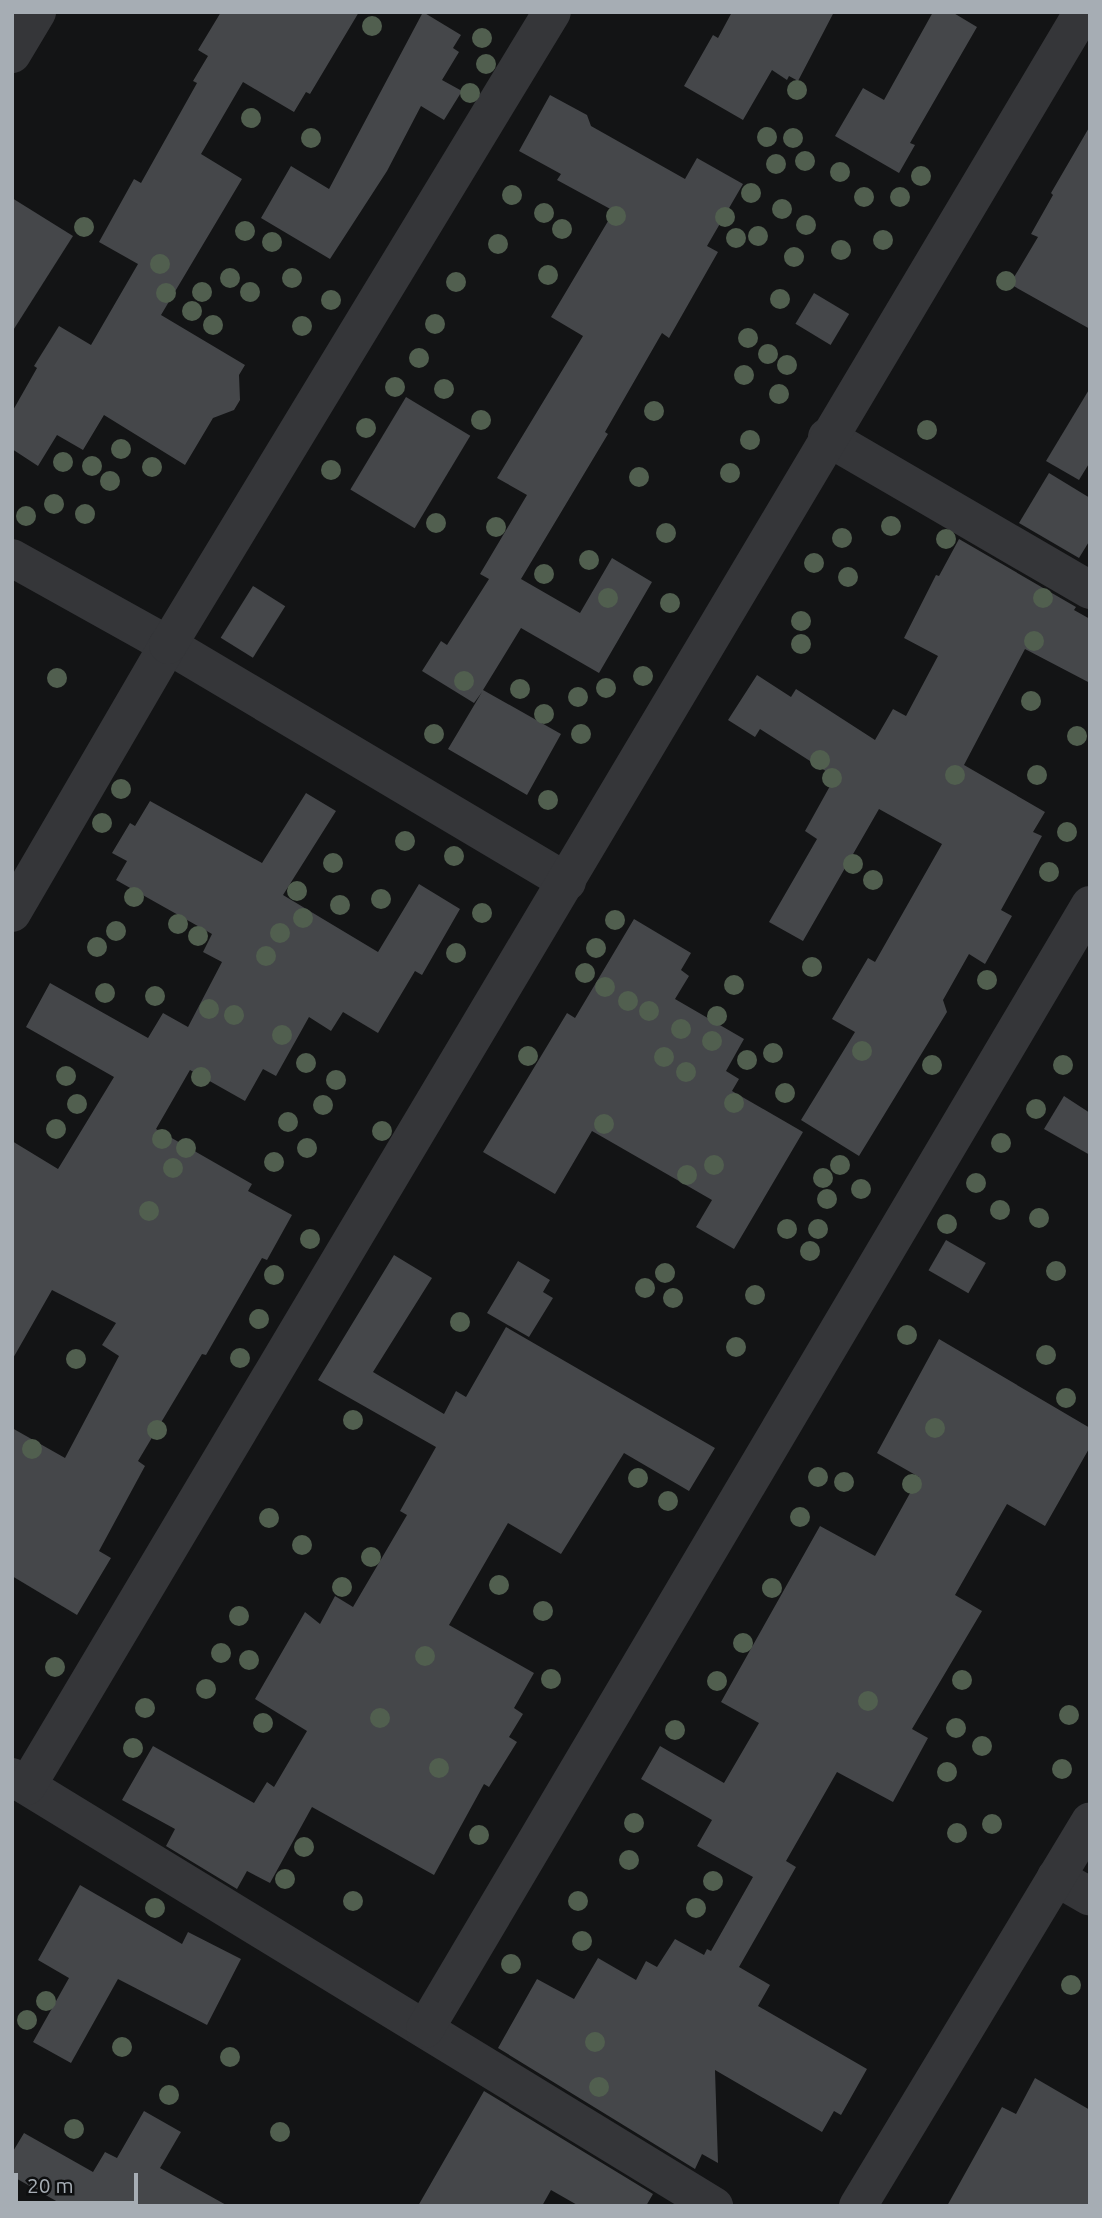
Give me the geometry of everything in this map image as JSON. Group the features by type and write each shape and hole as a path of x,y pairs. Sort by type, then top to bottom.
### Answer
{"street":[{"path":"12,54 37,12"},
{"path":"12,913 169,645 552,12"},
{"path":"713,2206 20,1781 567,882 827,437 1083,12"},
{"path":"827,437 1090,590"},
{"path":"12,558 169,645 567,882"},
{"path":"425,2029 1090,905"},
{"path":"858,2206 1090,1822"},
{"path":"1056,1877 1090,1897"}],"building":[{"path":"221,12 359,12 310,94 306,92 294,112 243,82 201,154 242,179 161,315 245,365 239,375 240,400 234,410 213,418 185,465 104,415 83,450 57,435 38,466 12,449 12,412 37,368 34,366 59,326 91,345 138,264 99,242 134,179 141,183 197,83 193,81 208,56 198,50"},
{"path":"423,12 461,35 453,48 459,52 442,80 462,91 444,120 421,106 387,171 330,259 261,218 291,166 329,189"},
{"path":"732,12 834,12 798,81 789,76 787,80 772,70 743,120 684,86 713,35 718,38"},
{"path":"933,12 952,12 977,27 910,143 915,145 899,173 835,136 863,88 884,100"},
{"path":"550,95 587,115 591,126 685,179 697,158 743,184 707,246 718,252 669,338 662,333 605,432 608,434 521,579 580,613 612,558 652,582 599,673 521,628 483,690 561,734 527,795 448,749 482,692 474,703 422,671 441,641 447,645 489,579 480,574 527,495 497,478 583,336 551,317 614,211 557,180 561,174 519,151"},
{"path":"1090,126 1090,329 1010,284 1038,237 1031,234 1053,195 1051,193"},
{"path":"12,198 73,236 12,332"},
{"path":"814,293 849,314 831,345 795,324"},
{"path":"1090,388 1090,462 1079,480 1046,461"},
{"path":"406,397 470,436 415,528 350,490"},
{"path":"1049,473 1090,498 1090,540 1079,558 1019,523"},
{"path":"959,539 1076,607 1074,610 1090,619 1090,683 1025,649 964,765 1045,812 1033,832 1042,836 1001,910 1012,916 985,964 969,954 943,1000 947,1012 859,1156 801,1120 855,1032 832,1019 868,958 875,962 942,844 879,809 803,941 769,922 817,839 805,831 835,777 760,729 755,737 728,720 757,675 791,697 796,689 875,740 893,709 906,716 938,656 904,638 936,575 939,576"},
{"path":"253,586 285,606 253,658 221,638"},
{"path":"306,793 336,811 283,895 378,952 419,884 460,909 422,975 415,971 378,1033 343,1012 331,1031 309,1017 276,1076 263,1069 245,1101 190,1070 156,1129 252,1184 248,1191 292,1215 267,1260 262,1258 206,1355 202,1354 138,1461 145,1466 99,1551 111,1558 77,1615 12,1576 12,1428 65,1458 119,1356 102,1345 116,1323 52,1290 12,1360 12,1141 58,1169 114,1077 26,1027 50,983 148,1038 163,1013 188,1027 222,962 203,952 212,934 116,880 127,861 112,853 130,823 135,826 150,801 262,863"},
{"path":"634,919 691,953 681,970 689,976 675,999 744,1039 726,1071 739,1079 732,1091 803,1132 734,1249 696,1227 712,1200 592,1131 555,1194 483,1152 567,1013 575,1018"},
{"path":"1064,1096 1090,1113 1090,1155 1044,1129"},
{"path":"946,1240 986,1263 968,1293 928,1270"},
{"path":"394,1255 432,1278 373,1372 444,1414 456,1391 466,1397 506,1327 715,1448 689,1491 624,1453 561,1554 508,1523 449,1625 534,1673 514,1708 523,1714 509,1737 517,1742 489,1787 484,1784 434,1875 312,1807 270,1883 247,1871 237,1889 166,1846 175,1829 122,1800 153,1746 254,1803 267,1782 274,1787 307,1731 255,1699 305,1612 320,1624 335,1596 353,1607 407,1515 400,1511 436,1447 318,1380"},
{"path":"518,1261 550,1280 543,1292 553,1298 529,1337 487,1313"},
{"path":"939,1339 1090,1428 1090,1447 1045,1526 1007,1504 955,1595 982,1611 912,1729 928,1738 893,1802 837,1772 786,1861 796,1867 739,1967 770,1985 758,2006 867,2069 841,2115 834,2111 822,2132 715,2070 718,2163 702,2154 695,2169 498,2048 537,1979 574,1999 598,1958 636,1980 646,1961 657,1967 675,1939 704,1955 707,1949 711,1951 753,1877 697,1846 712,1820 641,1779 660,1746 724,1783 759,1723 721,1702 820,1526 875,1556 919,1477 877,1453"},
{"path":"80,1885 182,1944 188,1932 241,1959 207,2025 118,1979 71,2063 33,2042 69,1978 38,1960"},
{"path":"1035,2078 1090,2110 1090,2206 947,2206 1002,2107 1016,2114"},
{"path":"484,2091 653,2194 646,2206 579,2206 551,2190 542,2206 418,2206"},
{"path":"144,2111 181,2132 160,2168 228,2206 65,2206 12,2176 12,2153 24,2133 93,2172 105,2152 117,2158"}]}
